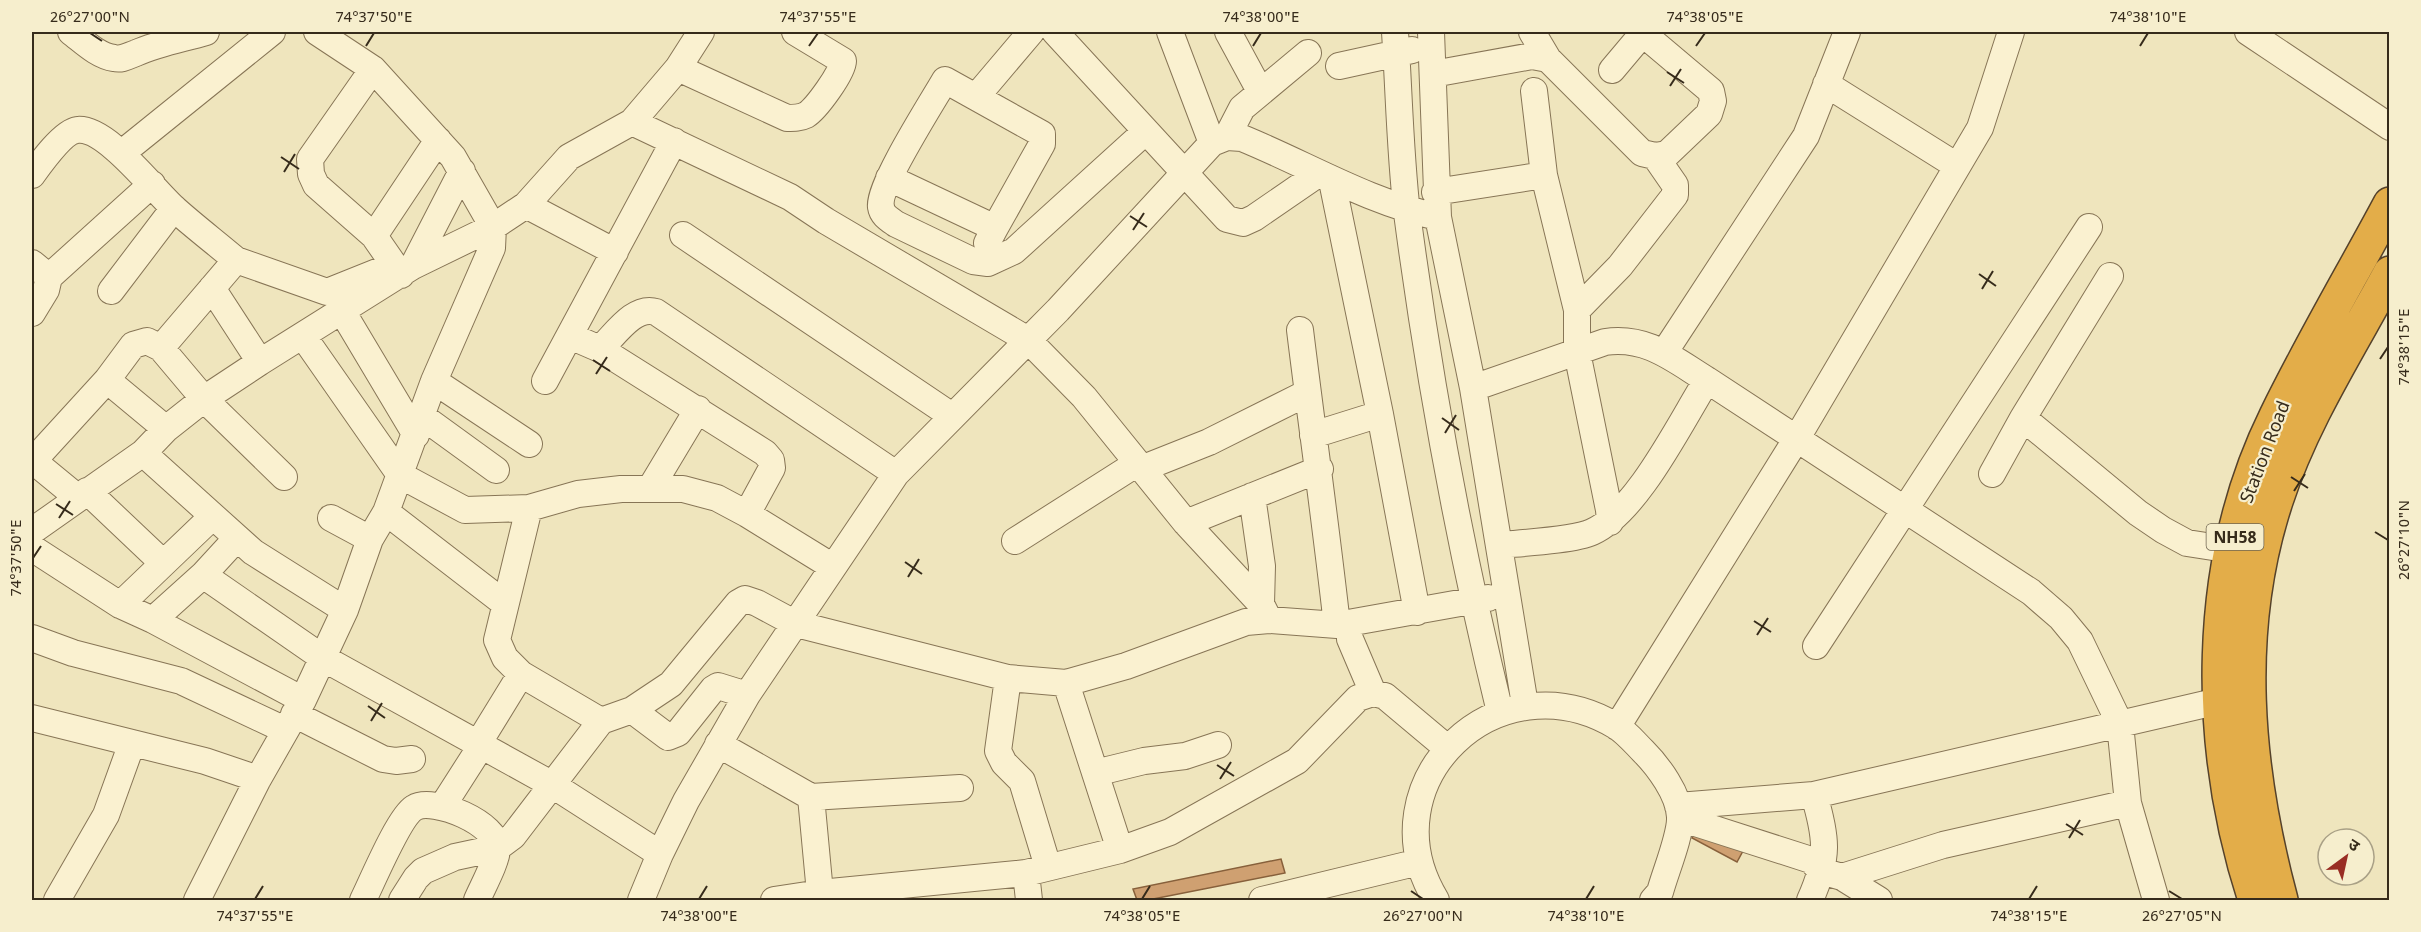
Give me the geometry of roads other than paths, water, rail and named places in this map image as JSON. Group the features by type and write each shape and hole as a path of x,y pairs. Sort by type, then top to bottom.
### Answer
{"highway":[{"name":"Station Road","path":"2281,900 2229,787 2218,673 2223,606 2232,550 2254,472 2275,418 2390,204"},
{"path":"2252,838 2245,802 2232,682 2232,613 2241,556 2269,462 2293,405 2390,225"},
{"path":"2245,802 2240,688 2241,632 2245,592 2258,527 2301,420 2390,249"},
{"name":"Station Road","path":"2255,900 2252,838 2258,802 2250,735 2248,673 2254,597 2261,552 2276,500 2292,459 2390,273"}],"street":[{"path":"71,32 95,50 111,58 122,59 169,40 185,39 206,32"},
{"path":"122,153 272,32"},
{"path":"197,900 323,658 345,610 370,539 386,512 434,381 492,248 493,227 462,171 438,140 373,69 317,32"},
{"path":"33,172 68,133 78,129 90,133 122,153 174,208 236,260 327,292 403,268 493,227 526,205 569,157 632,122 678,68 701,32"},
{"path":"678,68 788,117 800,118 809,113 842,71 843,61 795,32"},
{"path":"976,97 1027,32"},
{"path":"1055,32 1227,219 1235,223 1254,218 1325,178"},
{"path":"1170,32 1220,140"},
{"path":"1228,32 1260,91"},
{"path":"1532,32 1548,59 1642,153 1655,156 1667,154 1709,114 1713,101 1711,91 1642,32 1612,70"},
{"path":"1664,353 1806,136 1847,32"},
{"path":"1617,727 1797,438 1980,128 2009,32"},
{"path":"2248,32 2390,127"},
{"path":"1339,66 1396,43 1432,39 1435,192 1438,217 1473,388 1501,545 1506,595 1525,705"},
{"path":"1396,43 1407,211 1435,395 1473,601 1500,712"},
{"path":"641,900 660,854 718,744 747,695 896,474 1220,140 1242,108 1308,53"},
{"path":"1433,74 1532,56 1548,59"},
{"path":"373,69 310,159 311,174 316,186 374,236 403,268"},
{"path":"978,261 1043,139 1042,134 945,80 889,178 880,200 881,208 886,218 978,261 988,263 1014,251 1146,131"},
{"path":"1826,84 1957,166"},
{"path":"1534,91 1544,176 1577,310 1577,352 1610,510 1610,522"},
{"path":"632,122 790,196 826,221 1028,340 1084,397 1138,466 1265,612 1343,632 1417,612 1506,595"},
{"path":"374,236 438,140"},
{"path":"1220,140 1249,140 1325,178 1407,211 1438,217"},
{"path":"545,381 675,141"},
{"path":"1577,310 1620,266 1675,195 1675,185 1655,156"},
{"path":"32,531 143,453 166,429 204,399 342,311 403,268 462,171"},
{"path":"1435,192 1544,176"},
{"path":"889,178 995,228"},
{"path":"1325,178 1380,414 1417,612"},
{"path":"32,313 46,290 40,270 152,184"},
{"path":"526,205 615,252"},
{"path":"111,291 174,208"},
{"path":"1816,646 2089,226"},
{"path":"683,235 952,416"},
{"path":"161,348 236,260"},
{"path":"1992,474 2023,418 2110,276"},
{"path":"212,288 260,362"},
{"path":"600,349 638,313 647,309 656,312 896,474"},
{"path":"342,311 419,426 496,470"},
{"path":"1300,330 1307,393 1343,632 1373,693"},
{"path":"303,336 400,475 465,510 529,508 578,494 683,489 717,498 833,567"},
{"path":"570,336 600,349 765,453 771,460 772,468 747,514"},
{"path":"1473,388 1605,342 1625,339 1664,353 2031,592 2061,618 2080,641 2120,724 2128,803 2156,900"},
{"path":"163,563 82,494 32,461 107,380 133,345 147,341 161,348 204,399 284,477"},
{"path":"107,380 166,429"},
{"path":"1501,545 1590,534 1610,522 1635,495 1707,380"},
{"path":"434,381 529,444"},
{"path":"1015,541 1138,466 1209,442 1307,393"},
{"path":"650,489 698,409"},
{"path":"1313,435 1380,414"},
{"path":"2023,418 2138,513 2163,530 2187,543 2232,550"},
{"path":"143,453 253,552 345,610"},
{"path":"1186,523 1320,469"},
{"path":"1252,496 1262,566 1265,612"},
{"path":"529,508 504,603 498,640 505,658 521,674 601,721"},
{"path":"386,512 504,603"},
{"path":"120,605 213,516"},
{"path":"331,518 370,539"},
{"path":"153,620 203,575 237,538"},
{"path":"32,548 120,605 153,620 294,714 383,759 396,761 412,759"},
{"path":"203,575 323,658 551,784 660,854"},
{"path":"402,900 423,871 455,857 497,848 524,825 551,784 601,721 632,710 652,699 685,670 738,603 745,599 796,624 1008,678 1066,683 1126,666 1246,622 1265,612"},
{"path":"32,638 73,653 294,714"},
{"path":"442,807 521,674"},
{"path":"1008,678 998,752 1004,763 1022,782 1037,870 1029,900"},
{"path":"1066,683 1120,850"},
{"path":"632,710 668,737 678,733 713,689 718,686 747,695"},
{"path":"774,900 820,897 1037,870 1120,850 1170,831 1297,761 1358,698 1373,693 1385,696 1447,748"},
{"path":"1679,812 1814,795 2206,704"},
{"path":"1436,900 1419,862 1416,822 1425,782 1447,748 1471,727 1500,712 1525,705 1573,708 1617,727 1654,764 1664,778 1679,812 1662,898"},
{"path":"32,718 132,743 258,779"},
{"path":"57,900 106,815 132,743"},
{"path":"718,744 811,797 960,788"},
{"path":"1095,773 1144,761 1185,756 1218,745"},
{"path":"1814,795 1826,834 1832,874"},
{"path":"811,797 820,897"},
{"path":"1810,900 1832,874 1943,845 2128,803"},
{"path":"363,900 403,819 414,807 426,805 442,807 482,824 493,834 497,848 477,900"},
{"path":"1679,812 1811,860 1879,900"},
{"path":"1262,900 1419,862"}]}
